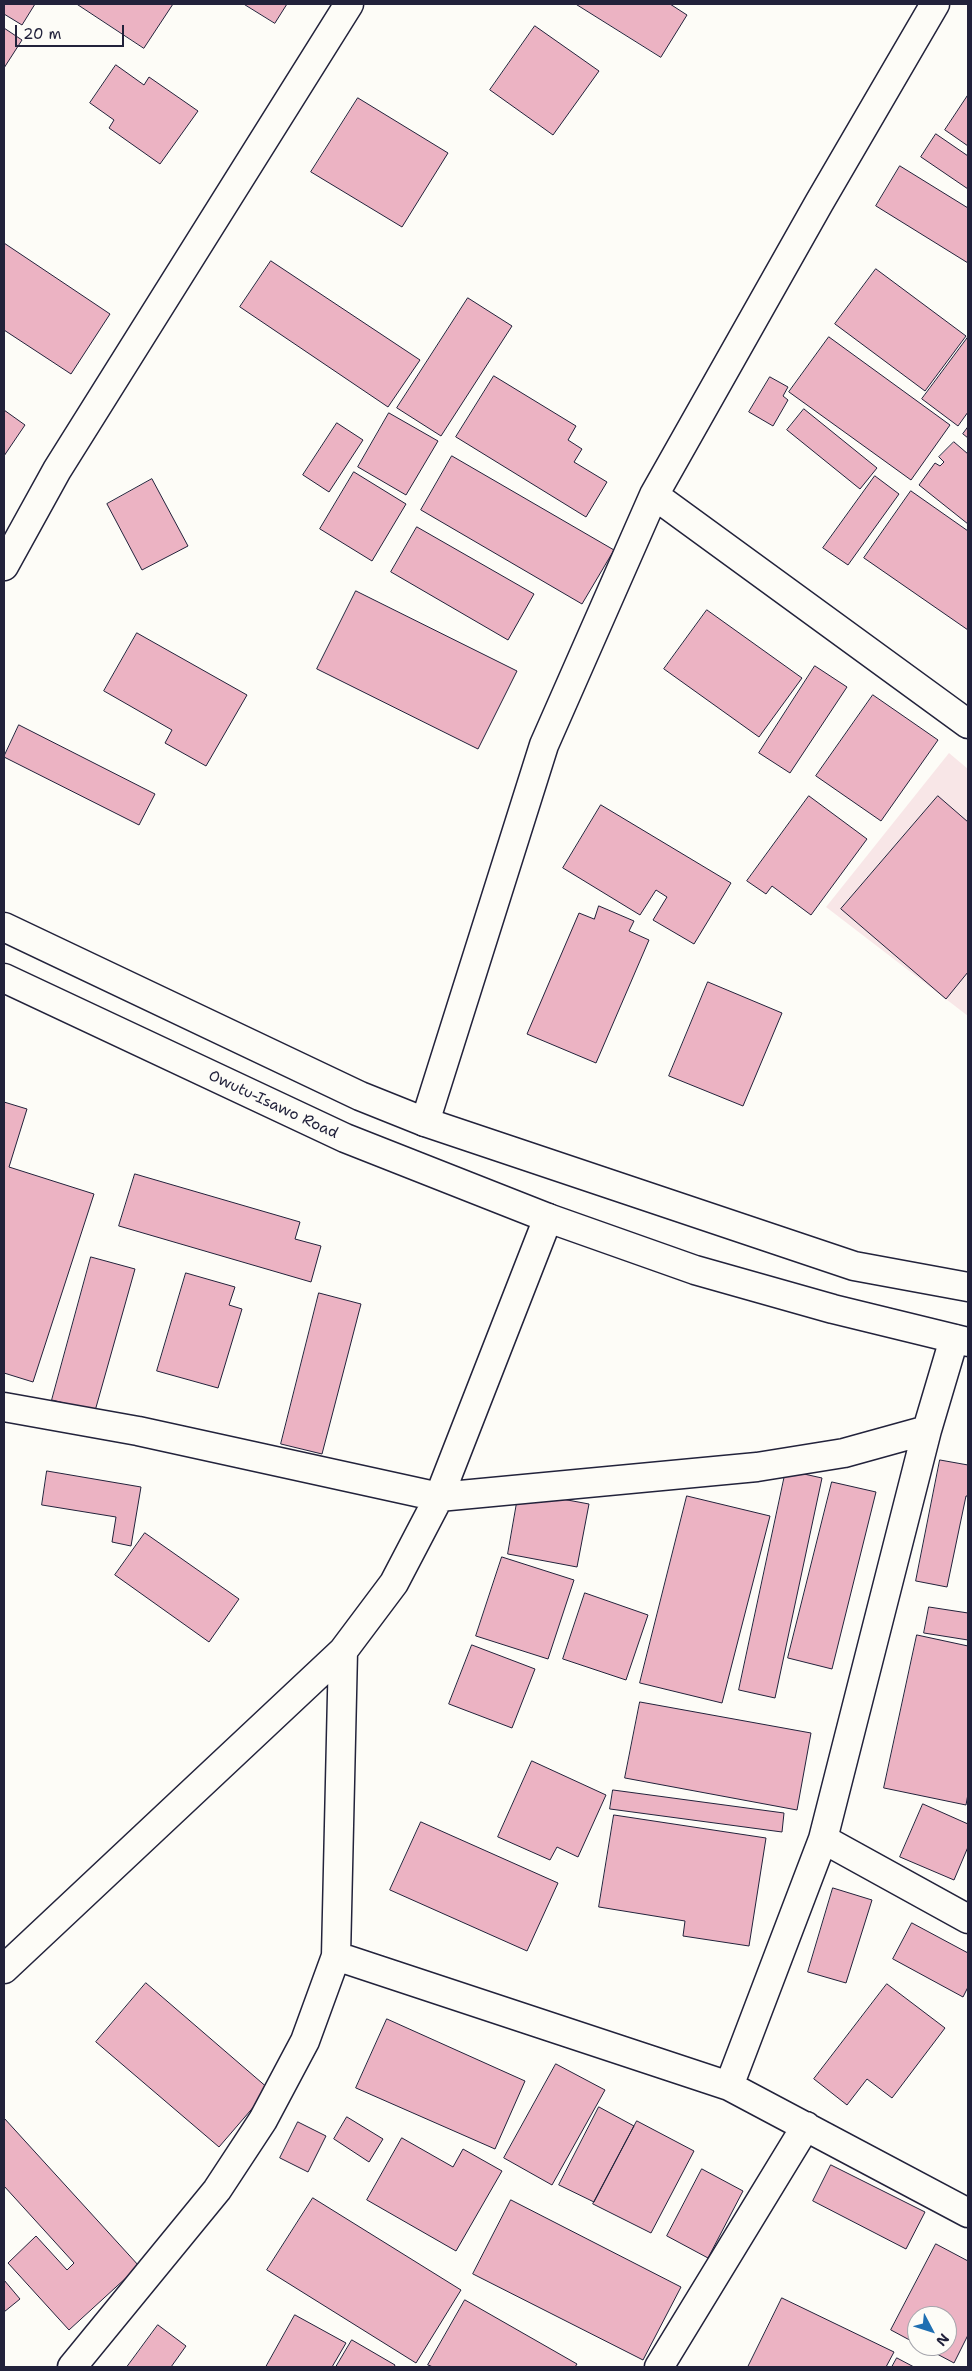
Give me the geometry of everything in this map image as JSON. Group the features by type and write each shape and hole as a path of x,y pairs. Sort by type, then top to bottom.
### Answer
{"street":[{"path":"4,566 57,470 349,4"},
{"path":"425,1122 544,745 654,495 819,203 935,4"},
{"path":"654,495 964,713"},
{"path":"4,927 360,1096 425,1122 854,1266 968,1287"},
{"name":"Owutu-Isawo Road","path":"4,978 344,1138 548,1218 695,1270 961,1341"},
{"path":"4,1969 343,1651 394,1583 439,1496 548,1218"},
{"path":"728,2086 823,1839 927,1430 961,1341"},
{"path":"4,1407 138,1431 439,1496 757,1466 844,1453 927,1430"},
{"path":"72,2367 217,2190 263,2120 304,2041 336,1956 343,1651"},
{"path":"823,1839 968,1919"},
{"path":"336,1956 728,2086 968,2212"},
{"path":"659,2367 806,2126"}],"shaded area":[{"path":"949,753 968,769 968,1016 826,907"}],"building":[{"path":"4,4 35,4 22,25 4,14"},
{"path":"77,4 173,4 144,48"},
{"path":"244,4 287,4 275,23"},
{"path":"576,4 670,4 687,15 661,57"},
{"path":"535,26 599,71 553,135 490,90"},
{"path":"4,28 22,40 4,68"},
{"path":"116,65 144,85 149,77 198,111 160,164 109,128 114,120 90,103"},
{"path":"968,95 968,146 945,130"},
{"path":"358,98 448,153 402,227 311,172"},
{"path":"936,134 968,156 968,189 921,157"},
{"path":"900,166 968,208 968,263 876,206"},
{"path":"4,243 110,314 71,374 4,330"},
{"path":"271,261 420,360 388,407 240,307"},
{"path":"876,269 966,336 925,391 835,324"},
{"path":"468,298 512,326 441,436 397,408"},
{"path":"829,337 950,425 911,480 789,392"},
{"path":"968,337 968,412 958,426 922,399"},
{"path":"494,376 576,426 568,440 582,449 574,462 607,482 586,517 456,437"},
{"path":"770,377 788,387 783,396 788,400 773,426 749,412"},
{"path":"804,409 877,468 860,489 787,430"},
{"path":"4,410 25,425 4,456"},
{"path":"389,413 438,441 406,495 358,467"},
{"path":"337,423 363,440 329,492 303,475"},
{"path":"968,427 968,438 963,434"},
{"path":"954,442 968,454 968,524 919,485 935,463 940,466 944,462 939,457"},
{"path":"452,456 614,550 582,604 421,510"},
{"path":"354,472 406,504 372,561 320,529"},
{"path":"875,476 899,494 848,565 823,548"},
{"path":"152,479 188,546 142,570 107,504"},
{"path":"911,491 968,531 968,630 864,558"},
{"path":"417,527 534,594 508,640 391,572"},
{"path":"356,591 517,671 478,749 317,669"},
{"path":"707,610 802,678 759,737 664,669"},
{"path":"137,633 247,695 206,766 165,743 172,730 104,691"},
{"path":"815,666 847,687 790,773 759,753"},
{"path":"873,695 938,740 881,821 816,776"},
{"path":"19,725 155,794 139,825 4,757"},
{"path":"809,796 867,839 811,915 772,886 766,894 747,881"},
{"path":"938,796 968,822 968,972 946,999 841,909"},
{"path":"601,805 731,883 694,944 653,920 667,897 656,890 640,915 563,868"},
{"path":"599,906 634,921 629,931 649,940 596,1063 527,1034 579,913 594,919"},
{"path":"708,982 782,1013 743,1106 669,1076"},
{"path":"4,1102 27,1109 9,1167 94,1194 33,1382 4,1373"},
{"path":"135,1174 300,1222 295,1239 321,1246 311,1282 119,1226"},
{"path":"91,1257 135,1269 95,1411 52,1400"},
{"path":"186,1273 235,1287 229,1305 242,1309 218,1388 157,1371"},
{"path":"319,1293 361,1304 322,1454 281,1444"},
{"path":"940,1460 968,1465 968,1496 966,1496 947,1587 916,1581"},
{"path":"786,1470 822,1478 775,1698 739,1690"},
{"path":"47,1471 141,1487 131,1546 112,1542 116,1517 42,1505"},
{"path":"832,1482 876,1492 832,1669 788,1658"},
{"path":"519,1491 589,1504 577,1567 508,1554"},
{"path":"687,1496 770,1516 722,1703 640,1683"},
{"path":"145,1533 239,1599 209,1642 115,1575"},
{"path":"502,1557 574,1580 548,1659 476,1636"},
{"path":"585,1593 648,1615 626,1680 563,1659"},
{"path":"929,1607 968,1613 968,1640 924,1633"},
{"path":"917,1635 968,1646 968,1794 966,1805 884,1788"},
{"path":"472,1645 535,1669 512,1728 449,1704"},
{"path":"640,1702 811,1733 797,1810 625,1778"},
{"path":"532,1761 606,1795 578,1857 557,1847 550,1860 498,1837"},
{"path":"613,1790 784,1813 782,1832 610,1809"},
{"path":"923,1804 968,1824 968,1847 954,1880 900,1857"},
{"path":"614,1815 766,1838 749,1946 683,1936 685,1921 599,1907"},
{"path":"421,1822 558,1883 527,1951 390,1890"},
{"path":"833,1888 872,1900 846,1983 808,1972"},
{"path":"912,1923 968,1953 968,1987 963,1997 893,1959"},
{"path":"146,1983 269,2089 219,2147 96,2042"},
{"path":"887,1984 945,2028 892,2098 867,2079 847,2105 814,2079"},
{"path":"387,2019 525,2081 495,2149 356,2088"},
{"path":"556,2064 605,2090 552,2185 504,2158"},
{"path":"599,2107 634,2126 594,2202 559,2185"},
{"path":"347,2117 383,2139 369,2162 334,2139"},
{"path":"4,2118 139,2266 69,2330 8,2263 36,2236 67,2270 74,2263 4,2186"},
{"path":"637,2121 694,2151 651,2233 593,2204"},
{"path":"298,2122 326,2136 308,2172 280,2158"},
{"path":"402,2138 453,2167 463,2149 502,2171 456,2251 367,2200"},
{"path":"831,2165 925,2212 906,2249 813,2201"},
{"path":"702,2169 743,2191 708,2258 667,2236"},
{"path":"313,2198 461,2290 416,2363 267,2270"},
{"path":"511,2200 681,2287 643,2360 473,2274"},
{"path":"936,2244 968,2261 968,2335 954,2363 941,2356 957,2356 957,2306 907,2306 907,2339 891,2330"},
{"path":"4,2280 20,2299 4,2312"},
{"path":"782,2298 894,2352 886,2367 748,2367"},
{"path":"465,2300 577,2364 575,2367 433,2367 428,2365"},
{"path":"295,2315 346,2343 332,2367 266,2367"},
{"path":"158,2325 186,2346 171,2367 127,2367"},
{"path":"352,2340 395,2365 394,2367 336,2367"},
{"path":"897,2358 914,2367 892,2367"}]}
